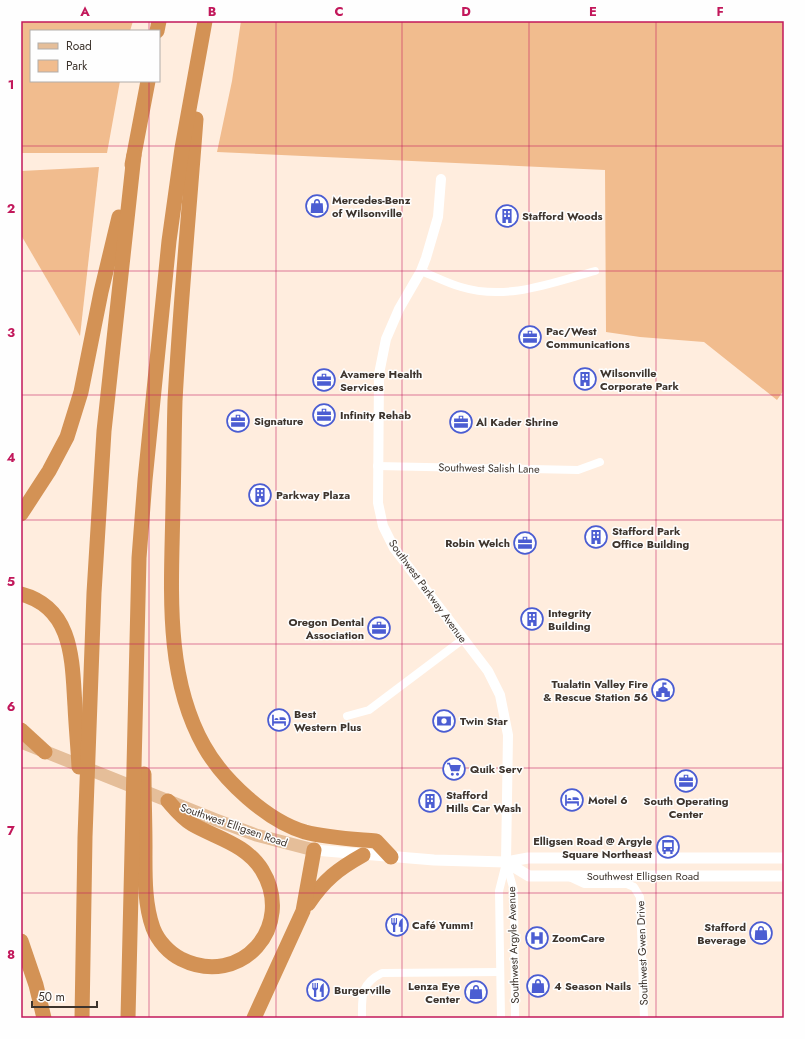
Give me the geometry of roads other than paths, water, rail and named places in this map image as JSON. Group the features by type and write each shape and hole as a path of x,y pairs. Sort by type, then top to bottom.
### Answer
{"highway":[{"path":"128,1018 140,550 158,337 182,148 201,50 205,21"},
{"path":"201,50 175,402 172,559 173,629 180,687 188,710 205,748 222,772 239,790 270,815 304,832 332,837 376,841 391,857"},
{"path":"21,514 42,483 61,448 81,392 102,292 134,155 148,82"},
{"path":"82,1018 85,837 94,593 104,431 134,155"},
{"path":"21,594 39,601 55,614 70,647 85,837"},
{"path":"137,680 143,753 146,884 154,929 170,952 188,962 211,967 234,963 249,955 265,935 270,925 272,902 268,881 256,862 245,853 230,842 192,824 168,802"},
{"path":"21,730 49,754"},
{"path":"302,911 314,850"},
{"path":"254,1018 302,911 319,887 337,870 363,855"},
{"path":"21,942 36,985 44,1018"}],"main road":[{"name":"Southwest Elligsen Road","path":"21,742 168,802 256,834 314,850 391,857 506,862 528,858 784,858"},
{"name":"Southwest Elligsen Road","path":"506,862 529,876 784,876"}],"street":[{"name":"Southwest Parkway Avenue","path":"441,179 437,222 421,271 399,309 386,339 378,380 378,503 386,532 394,548 462,640 488,671 500,695 504,708 508,735 506,862"},
{"path":"421,271 461,287 490,293 521,291 595,271"},
{"name":"Southwest Salish Lane","path":"377,466 578,470 600,462"},
{"path":"347,716 369,710 462,640"},
{"name":"Southwest Argyle Avenue","path":"501,1018 499,972 499,891 506,862"},
{"name":"Southwest Argyle Avenue","path":"506,862 514,891 516,1018"},
{"name":"Southwest Gwen Drive","path":"568,876 584,884 627,884 634,887 640,897 644,1018"},
{"path":"362,1018 362,993 366,985 371,980 382,973 499,972"}],"place":[{"name":"Mercedes-Benz of Wilsonville","path":"317,206"},
{"name":"Stafford Woods","path":"507,216"},
{"name":"Pac/West Communications","path":"530,337"},
{"name":"Wilsonville Corporate Park","path":"585,379"},
{"name":"Avamere Health Services","path":"324,380"},
{"name":"Infinity Rehab","path":"324,415"},
{"name":"Signature","path":"238,421"},
{"name":"Al Kader Shrine","path":"461,422"},
{"name":"Parkway Plaza","path":"260,495"},
{"name":"Stafford Park Office Building","path":"596,537"},
{"name":"Robin Welch","path":"525,543"},
{"name":"Integrity Building","path":"532,619"},
{"name":"Oregon Dental Association","path":"379,628"},
{"name":"Tualatin Valley Fire & Rescue Station 56","path":"663,690"},
{"name":"Best Western Plus","path":"279,720"},
{"name":"Twin Star","path":"444,721"},
{"name":"Quik Serv","path":"454,769"},
{"name":"South Operating Center","path":"686,781"},
{"name":"Motel 6","path":"572,800"},
{"name":"Stafford Hills Car Wash","path":"430,801"},
{"name":"Elligsen Road @ Argyle Square Northeast","path":"668,847"},
{"name":"Café Yumm!","path":"397,925"},
{"name":"Stafford Beverage","path":"761,933"},
{"name":"ZoomCare","path":"537,938"},
{"name":"4 Season Nails","path":"538,986"},
{"name":"Burgerville","path":"318,990"},
{"name":"Lenza Eye Center","path":"476,992"}]}
